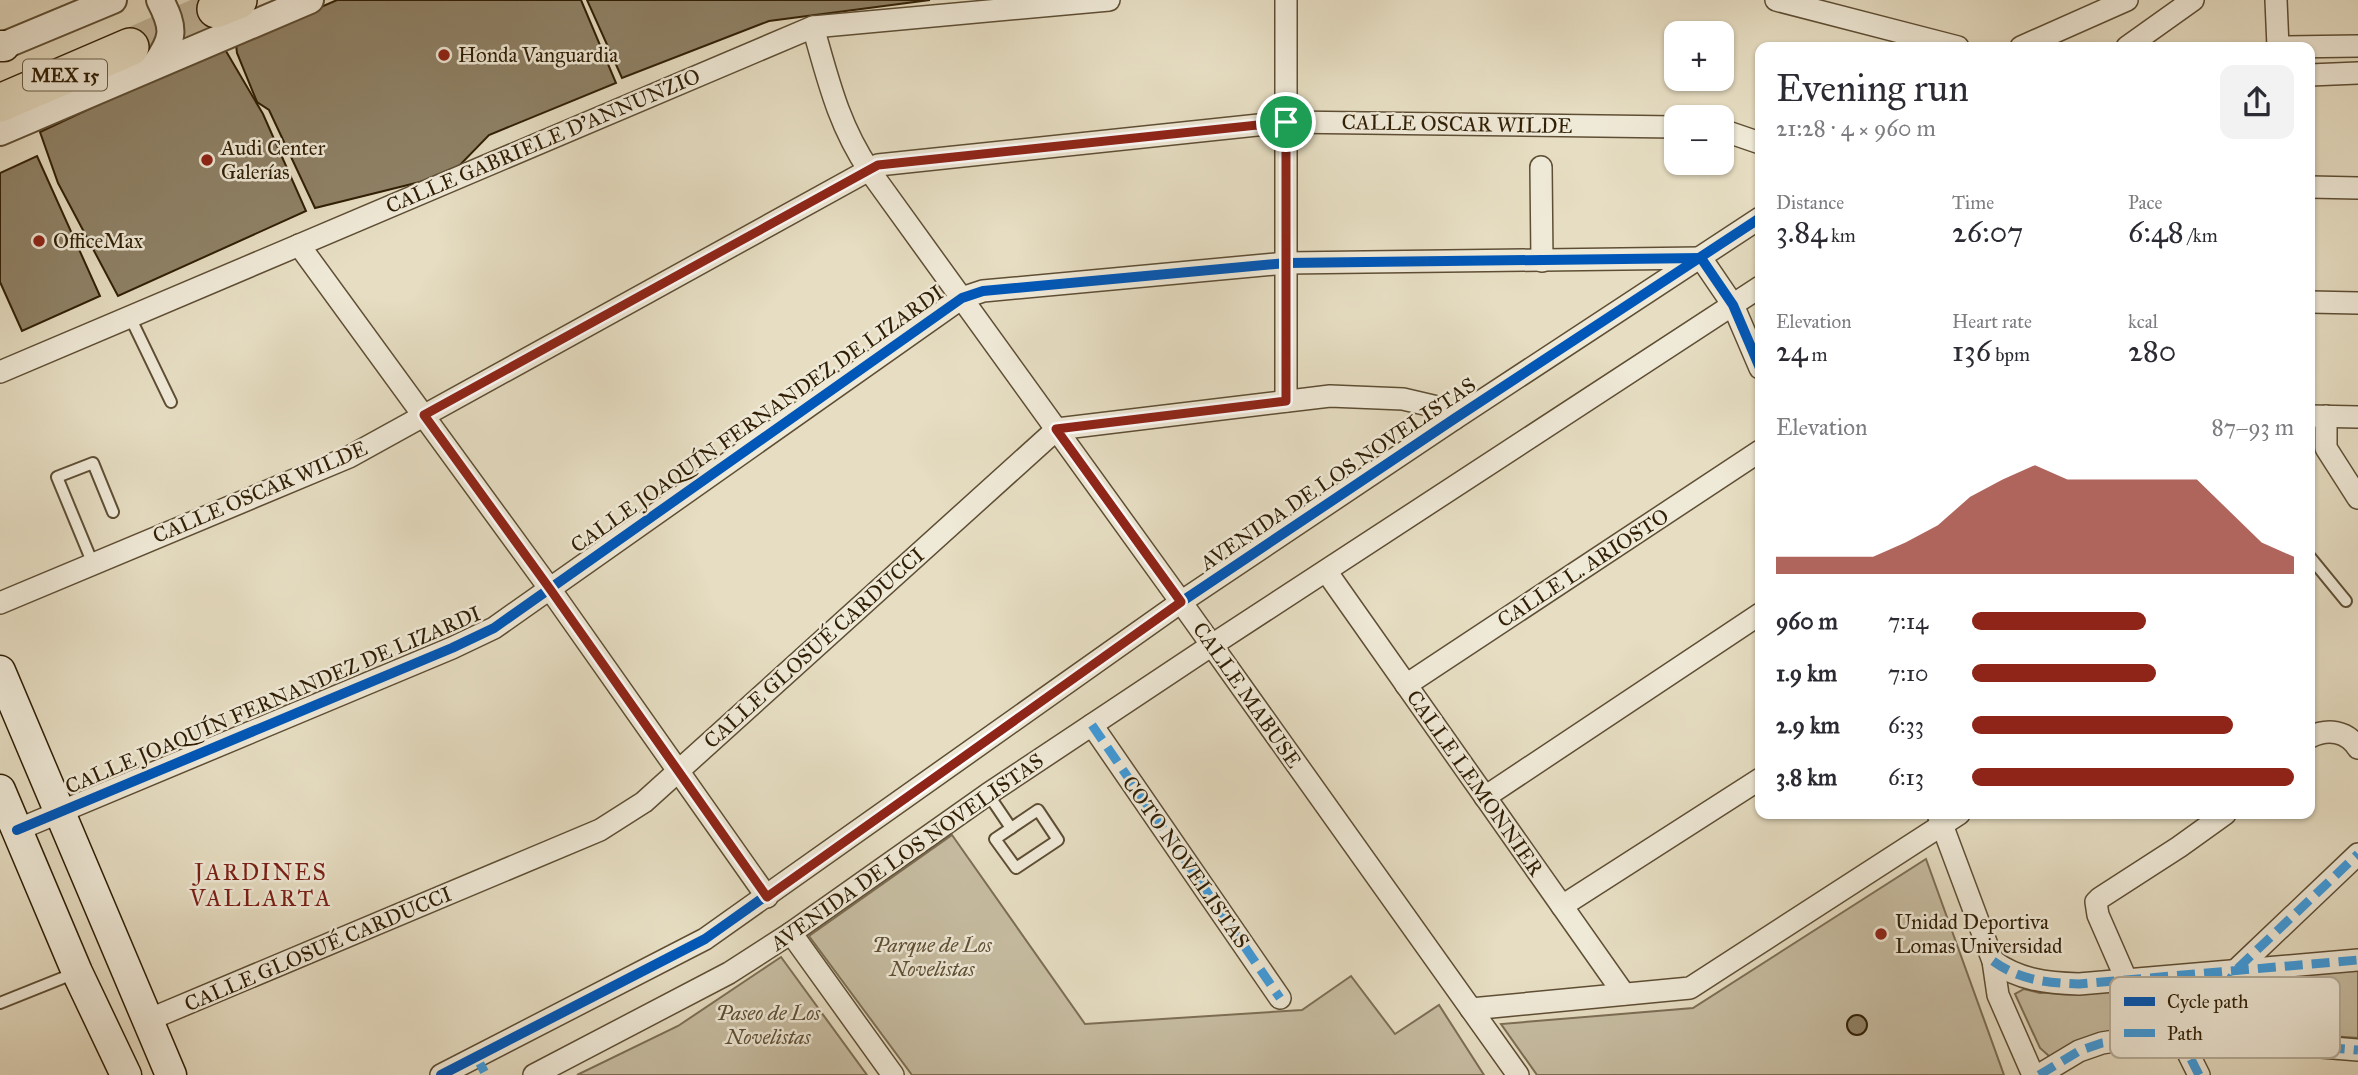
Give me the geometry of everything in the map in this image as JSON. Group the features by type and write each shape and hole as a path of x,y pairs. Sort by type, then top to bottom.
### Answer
{"highway":[{"name":"MEX 15","path":"1,55 131,35"},
{"name":"MEX 15","path":"0,103 131,35"}],"main road":[{"path":"0,671 171,1075"},
{"path":"0,790 77,972 126,1075"}],"street":[{"path":"131,35 170,45 171,25 160,0"},
{"path":"180,0 182,12 192,30 206,36 225,16"},
{"path":"0,132 131,35 310,0"},
{"name":"CALLE GABRIELE D'ANNUNZIO","path":"0,372 813,27 1109,0"},
{"path":"1286,0 1286,401"},
{"path":"1776,0 1937,42"},
{"path":"2032,42 2127,0"},
{"path":"2139,42 2193,0"},
{"path":"2276,0 2278,42"},
{"path":"1871,26 1883,42"},
{"name":"CALLE MABUSE","path":"813,27 837,109 852,144 869,170 1518,1075"},
{"path":"2315,47 2358,46"},
{"path":"2315,75 2358,73"},
{"name":"CALLE OSCAR WILDE","path":"0,603 349,457 878,165 1286,122 1664,127"},
{"path":"1734,133 1755,141"},
{"path":"1541,167 1542,261"},
{"path":"2315,187 2358,188"},
{"name":"AVENIDA DE LOS NOVELISTAS","path":"450,1073 481,1066 705,939 1181,602 1755,221"},
{"path":"299,245 550,589 767,897"},
{"path":"1701,258 1733,305 1755,356"},
{"name":"CALLE JOAQUÍN FERNANDEZ DE LIZARDI","path":"17,830 494,628 961,298 983,290 1286,263 1701,258"},
{"name":"AVENIDA DE LOS NOVELISTAS","path":"534,1075 729,973 792,933 988,794 1755,290"},
{"path":"2315,302 2358,303"},
{"path":"1056,429 1330,396 1403,399 1433,406 1454,419"},
{"path":"2358,417 2318,416 2318,447 2358,498"},
{"name":"CALLE GLOSUÉ CARDUCCI","path":"148,1020 600,830 644,802 1056,429"},
{"name":"CALLE L. ARIOSTO","path":"1406,684 1755,454"},
{"name":"CALLE LEMONNIER","path":"1326,571 1624,994"},
{"path":"1485,797 1755,617"},
{"name":"COTO NOVELISTAS","path":"1092,725 1280,998"},
{"path":"2315,735 2323,731 2344,735 2354,741 2358,748"},
{"path":"1562,906 1755,782"},
{"path":"1471,1009 1690,988 1943,819"},
{"path":"1947,819 1993,961 1998,995 2033,1075"},
{"path":"2125,977 2098,915 2096,902 2219,819"},
{"path":"2230,977 2358,854"},
{"path":"792,933 893,1075"},
{"path":"2150,977 2358,960"},
{"path":"1993,961 2021,977 2054,983 2110,981"},
{"path":"2039,1075 2067,1057 2110,1042"},
{"path":"2340,1049 2358,1050"},
{"path":"2193,1058 2199,1075"}],"lane":[{"path":"131,317 171,402"},
{"path":"93,564 57,477 93,463 113,512"},
{"path":"2315,563 2346,601"},
{"path":"988,794 1011,828"},
{"path":"1038,810 1058,840 1016,869 995,839 1011,828 1038,810"},
{"path":"0,1003 77,972"}],"green space":[{"name":"Parque de Los Novelistas","path":"952,835 1085,1024 1302,1010 1351,976 1395,1034 1439,1005 1484,1075 912,1075 809,936"},
{"name":"Unidad Deportiva Lomas Universidad","path":"1926,859 2004,1075 1537,1075 1501,1024 1693,1008"},
{"name":"Paseo de Los Novelistas","path":"781,957 867,1075 577,1075 678,1026"},
{"path":"2358,970 2358,1038 2340,1037 2340,977 2276,977"},
{"path":"2024,989 2040,993 2110,989 2110,1040 2050,1057 2040,1048 2015,994"}],"building":[{"path":"337,0 581,0 616,83 489,135 458,167 428,180 315,208 269,110 257,102 237,53 236,44"},
{"path":"587,0 930,0 769,21 622,78"},
{"path":"223,46 263,114 306,211 118,296 58,183 40,132"},
{"path":"37,156 100,296 22,331 0,282 0,173"},
{"path":"1857,1015 1864,1018 1867,1025 1864,1032 1857,1035 1850,1032 1847,1025 1850,1018"}],"tunnel":[{"path":"130,47 216,9"}],"marked path":[{"path":"1092,725 1280,998"},
{"path":"2231,977 2358,854"},
{"path":"2160,977 2358,960"},
{"path":"1993,961 2013,972 2056,983 2110,981"},
{"path":"2039,1075 2079,1051 2110,1042"},
{"path":"2340,1049 2358,1050"},
{"path":"476,1056 486,1075"},
{"path":"2190,1058 2199,1075"}],"cycle path":[{"path":"441,1075 705,939 1181,602 1755,221"},
{"path":"17,830 494,628 962,298 983,291 1286,263 1701,258 1733,305 1755,356"}],"place":[{"name":"Honda Vanguardia","path":"444,55"},
{"name":"Audi Center Galerías","path":"207,160"},
{"name":"OfficeMax","path":"39,241"},
{"name":"Unidad Deportiva Lomas Universidad","path":"1881,934"}],"district":[{"name":"JARDINES VALLARTA","path":"261,885"}],"route":[{"path":"1286,122 1286,401 1056,429 1181,602 767,897 424,415 878,165 1286,122"}]}
